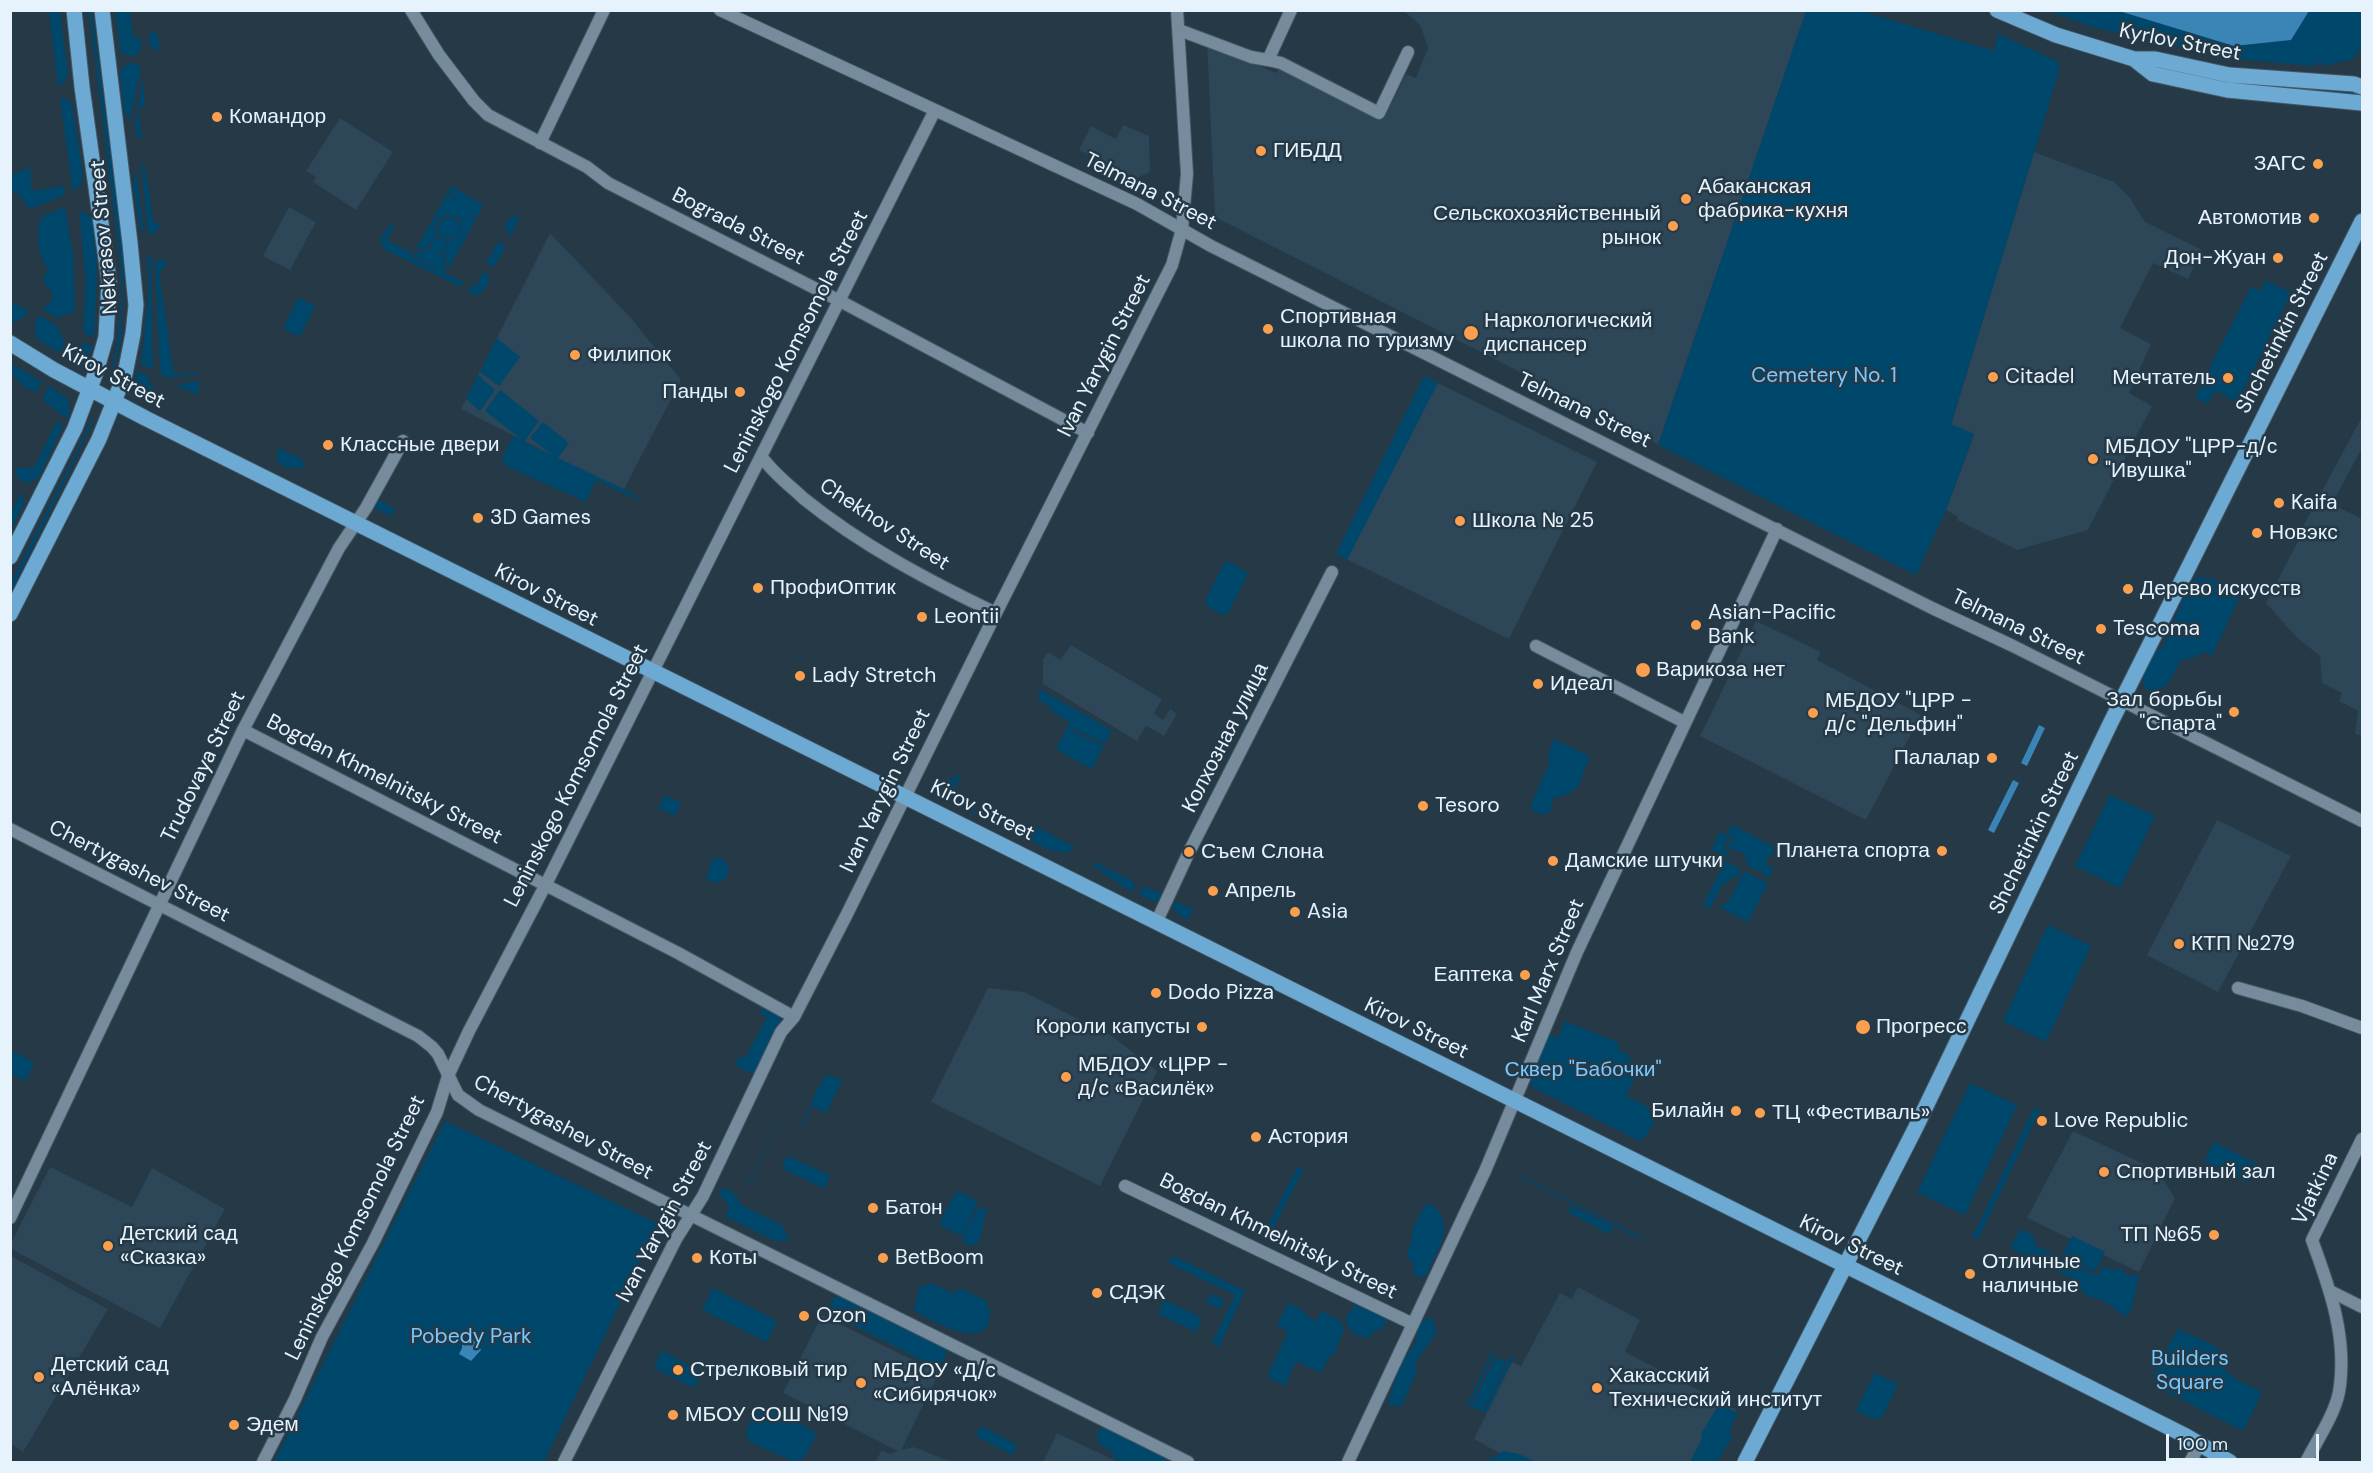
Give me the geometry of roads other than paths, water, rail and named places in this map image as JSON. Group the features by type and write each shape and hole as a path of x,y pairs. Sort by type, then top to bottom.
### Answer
{"main road":[{"name":"Nekrasov Street","path":"10,557 75,428 106,337 109,280 82,87 74,10"},
{"name":"Nekrasov Street","path":"10,614 99,439 115,402 125,374 136,305 102,10"},
{"name":"Kyrlov Street","path":"1997,10 2056,35 2134,59 2156,59 2229,75 2360,83"},
{"name":"Kyrlov Street","path":"2134,59 2153,74 2227,90 2360,104"},
{"name":"Shchetinkin Street","path":"1745,1462 1846,1266 2035,884 2122,701 2362,221"},
{"name":"Kirov Street","path":"10,343 115,402 355,523 1846,1266 2200,1444 2230,1462"}],"street":[{"name":"Bograda Street","path":"411,10 439,55 482,109 498,121 587,167 608,183 1088,433"},
{"path":"540,142 604,10"},
{"name":"Telmana Street","path":"720,10 1137,204 1220,250 2362,821"},
{"name":"Ivan Yarygin Street","path":"564,1462 676,1239 703,1196 781,1032 794,1017 1172,265 1182,229 1187,174 1177,10"},
{"path":"1268,60 1291,10"},
{"path":"1179,30 1251,57 1281,63 1379,112 1408,52"},
{"name":"Leninskogo Komsomola Street","path":"263,1462 295,1399 321,1337 373,1243 437,1112 448,1076 935,110"},
{"name":"Trudovaya Street","path":"10,1218 243,730 339,548 366,508 403,441"},
{"name":"Chekhov Street","path":"761,456 772,472 827,517 899,563 996,613"},
{"name":"Karl Marx Street","path":"1348,1462 1485,1171 1576,952 1777,530"},
{"name":"Колхозная улица","path":"1156,922 1188,852 1332,572"},
{"path":"1536,646 1684,722"},
{"name":"Bogdan Khmelnitsky Street","path":"243,730 546,884 761,996 794,1017"},
{"name":"Chertygashev Street","path":"10,829 418,1036 432,1047 458,1095 479,1110 1188,1462"},
{"path":"2238,988 2302,1006 2362,1028"},
{"name":"Vjatkina","path":"2306,1462 2338,1393 2340,1334 2332,1292 2312,1240 2362,1139"},
{"name":"Bogdan Khmelnitsky Street","path":"1125,1185 1413,1324"},
{"path":"2332,1292 2362,1307"},
{"path":"2190,1462 2200,1444"}],"place":[{"name":"Командор","path":"217,117"},
{"name":"ГИБДД","path":"1261,151"},
{"name":"ЗАГС","path":"2318,164"},
{"name":"Абаканская фабрика-кухня","path":"1686,199"},
{"name":"Автомотив","path":"2314,218"},
{"name":"Сельскохозяйственный рынок","path":"1673,226"},
{"name":"Дон-Жуан","path":"2278,258"},
{"name":"Спортивная школа по туризму","path":"1268,329"},
{"name":"Наркологический диспансер","path":"1471,333"},
{"name":"Филипок","path":"575,355"},
{"name":"Citadel","path":"1993,377"},
{"name":"Мечтатель","path":"2228,378"},
{"name":"Панды","path":"740,392"},
{"name":"Классные двери","path":"328,445"},
{"name":"МБДОУ \"ЦРР-д/с \"Ивушка\"","path":"2093,459"},
{"name":"Kaifa","path":"2279,503"},
{"name":"3D Games","path":"478,518"},
{"name":"Школа № 25","path":"1460,521"},
{"name":"Новэкс","path":"2257,533"},
{"name":"ПрофиОптик","path":"758,588"},
{"name":"Дерево искусств","path":"2128,589"},
{"name":"Leontii","path":"922,617"},
{"name":"Asian-Pacific Bank","path":"1696,625"},
{"name":"Tescoma","path":"2101,629"},
{"name":"Варикоза нет","path":"1643,670"},
{"name":"Lady Stretch","path":"800,676"},
{"name":"Идеал","path":"1538,684"},
{"name":"Зал борьбы \"Спарта\"","path":"2234,712"},
{"name":"МБДОУ \"ЦРР - д/с \"Дельфин\"","path":"1813,713"},
{"name":"Палалар","path":"1992,758"},
{"name":"Tesoro","path":"1423,806"},
{"name":"Планета спорта","path":"1942,851"},
{"name":"Съем Слона","path":"1189,852"},
{"name":"Дамские штучки","path":"1553,861"},
{"name":"Апрель","path":"1213,891"},
{"name":"Asia","path":"1295,912"},
{"name":"КТП №279","path":"2179,944"},
{"name":"Еаптека","path":"1525,975"},
{"name":"Dodo Pizza","path":"1156,993"},
{"name":"Короли капусты","path":"1202,1027"},
{"name":"Прогресс","path":"1863,1027"},
{"name":"МБДОУ «ЦРР - д/с «Василёк»","path":"1066,1077"},
{"name":"Билайн","path":"1736,1111"},
{"name":"ТЦ «Фестиваль»","path":"1760,1113"},
{"name":"Love Republic","path":"2042,1121"},
{"name":"Астория","path":"1256,1137"},
{"name":"Спортивный зал","path":"2104,1172"},
{"name":"Батон","path":"873,1208"},
{"name":"ТП №65","path":"2214,1235"},
{"name":"Детский сад «Сказка»","path":"108,1246"},
{"name":"Коты","path":"697,1258"},
{"name":"BetBoom","path":"883,1258"},
{"name":"Отличные наличные","path":"1970,1274"},
{"name":"СДЭК","path":"1097,1293"},
{"name":"Ozon","path":"804,1316"},
{"name":"Стрелковый тир","path":"678,1370"},
{"name":"Детский сад «Алёнка»","path":"39,1377"},
{"name":"МБДОУ «Д/с «Сибирячок»","path":"861,1383"},
{"name":"Хакасский Технический институт","path":"1597,1388"},
{"name":"МБОУ СОШ №19","path":"673,1415"},
{"name":"Эдем","path":"234,1425"}],"park label":[{"name":"Cemetery No. 1","path":"1824,376"},
{"name":"Сквер \"Бабочки\"","path":"1583,1070"},
{"name":"Pobedy Park","path":"471,1337"},
{"name":"Builders Square","path":"2190,1371"}]}
